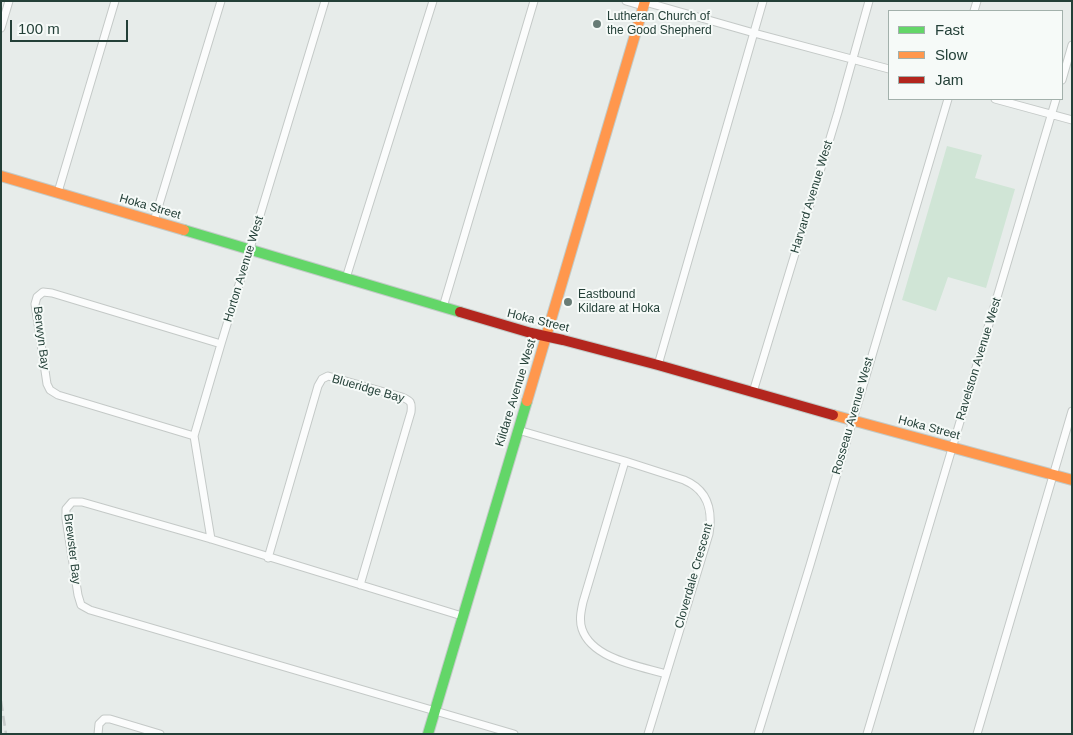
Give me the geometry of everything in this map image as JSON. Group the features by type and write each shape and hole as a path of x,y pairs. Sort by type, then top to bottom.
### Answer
{"street":[{"path":"1,28 9,1"},
{"path":"58,192 116,1"},
{"path":"154,221 221,1"},
{"name":"Horton Avenue West","path":"211,539 194,436 326,1"},
{"path":"346,278 433,1"},
{"path":"443,307 534,1"},
{"path":"626,1 644,3 888,69"},
{"path":"658,365 763,1"},
{"name":"Harvard Avenue West","path":"753,392 870,1"},
{"name":"Kildare Avenue West","path":"428,734 644,3"},
{"path":"1063,77 1072,46"},
{"name":"Rosseau Avenue West","path":"758,734 948,100"},
{"path":"1000,100 1072,120"},
{"name":"Ravelston Avenue West","path":"867,734 1056,100"},
{"name":"Hoka Street","path":"1,176 531,333 658,365 1072,480"},
{"name":"Berwyn Bay","path":"194,436 58,395 50,390 46,378 35,304 37,297 43,292 52,293 221,344"},
{"name":"Blueridge Bay","path":"268,558 318,386 322,378 328,376 402,397 410,401 412,405 411,412 360,585"},
{"path":"976,734 1072,411"},
{"name":"Cloverdale Crescent","path":"518,430 625,461 694,484 700,489 709,505 711,516 709,534 648,734"},
{"path":"625,461 582,602 580,616 582,629 596,649 604,654 666,674"},
{"name":"Brewster Bay","path":"462,616 211,539 82,502 72,502 66,509 78,595 81,605 90,610 514,734"},
{"path":"98,734 99,724 104,719 110,719 160,734"}],"green space":[{"path":"947,146 982,155 975,178 1015,189 986,288 948,277 936,311 902,300"}],"railway":[{"path":"1,701 6,734"}],"traffic: fast":[{"path":"184,230 460,312"},
{"path":"428,734 527,401"}],"traffic: slow":[{"path":"527,401 645,1"},
{"path":"1,176 184,230"},
{"path":"833,415 1072,480"}],"traffic: jam":[{"path":"460,312 531,333 658,365 833,415"}],"place":[{"name":"Lutheran Church of the Good Shepherd","path":"597,24"},
{"name":"Eastbound Kildare at Hoka","path":"568,302"}]}
